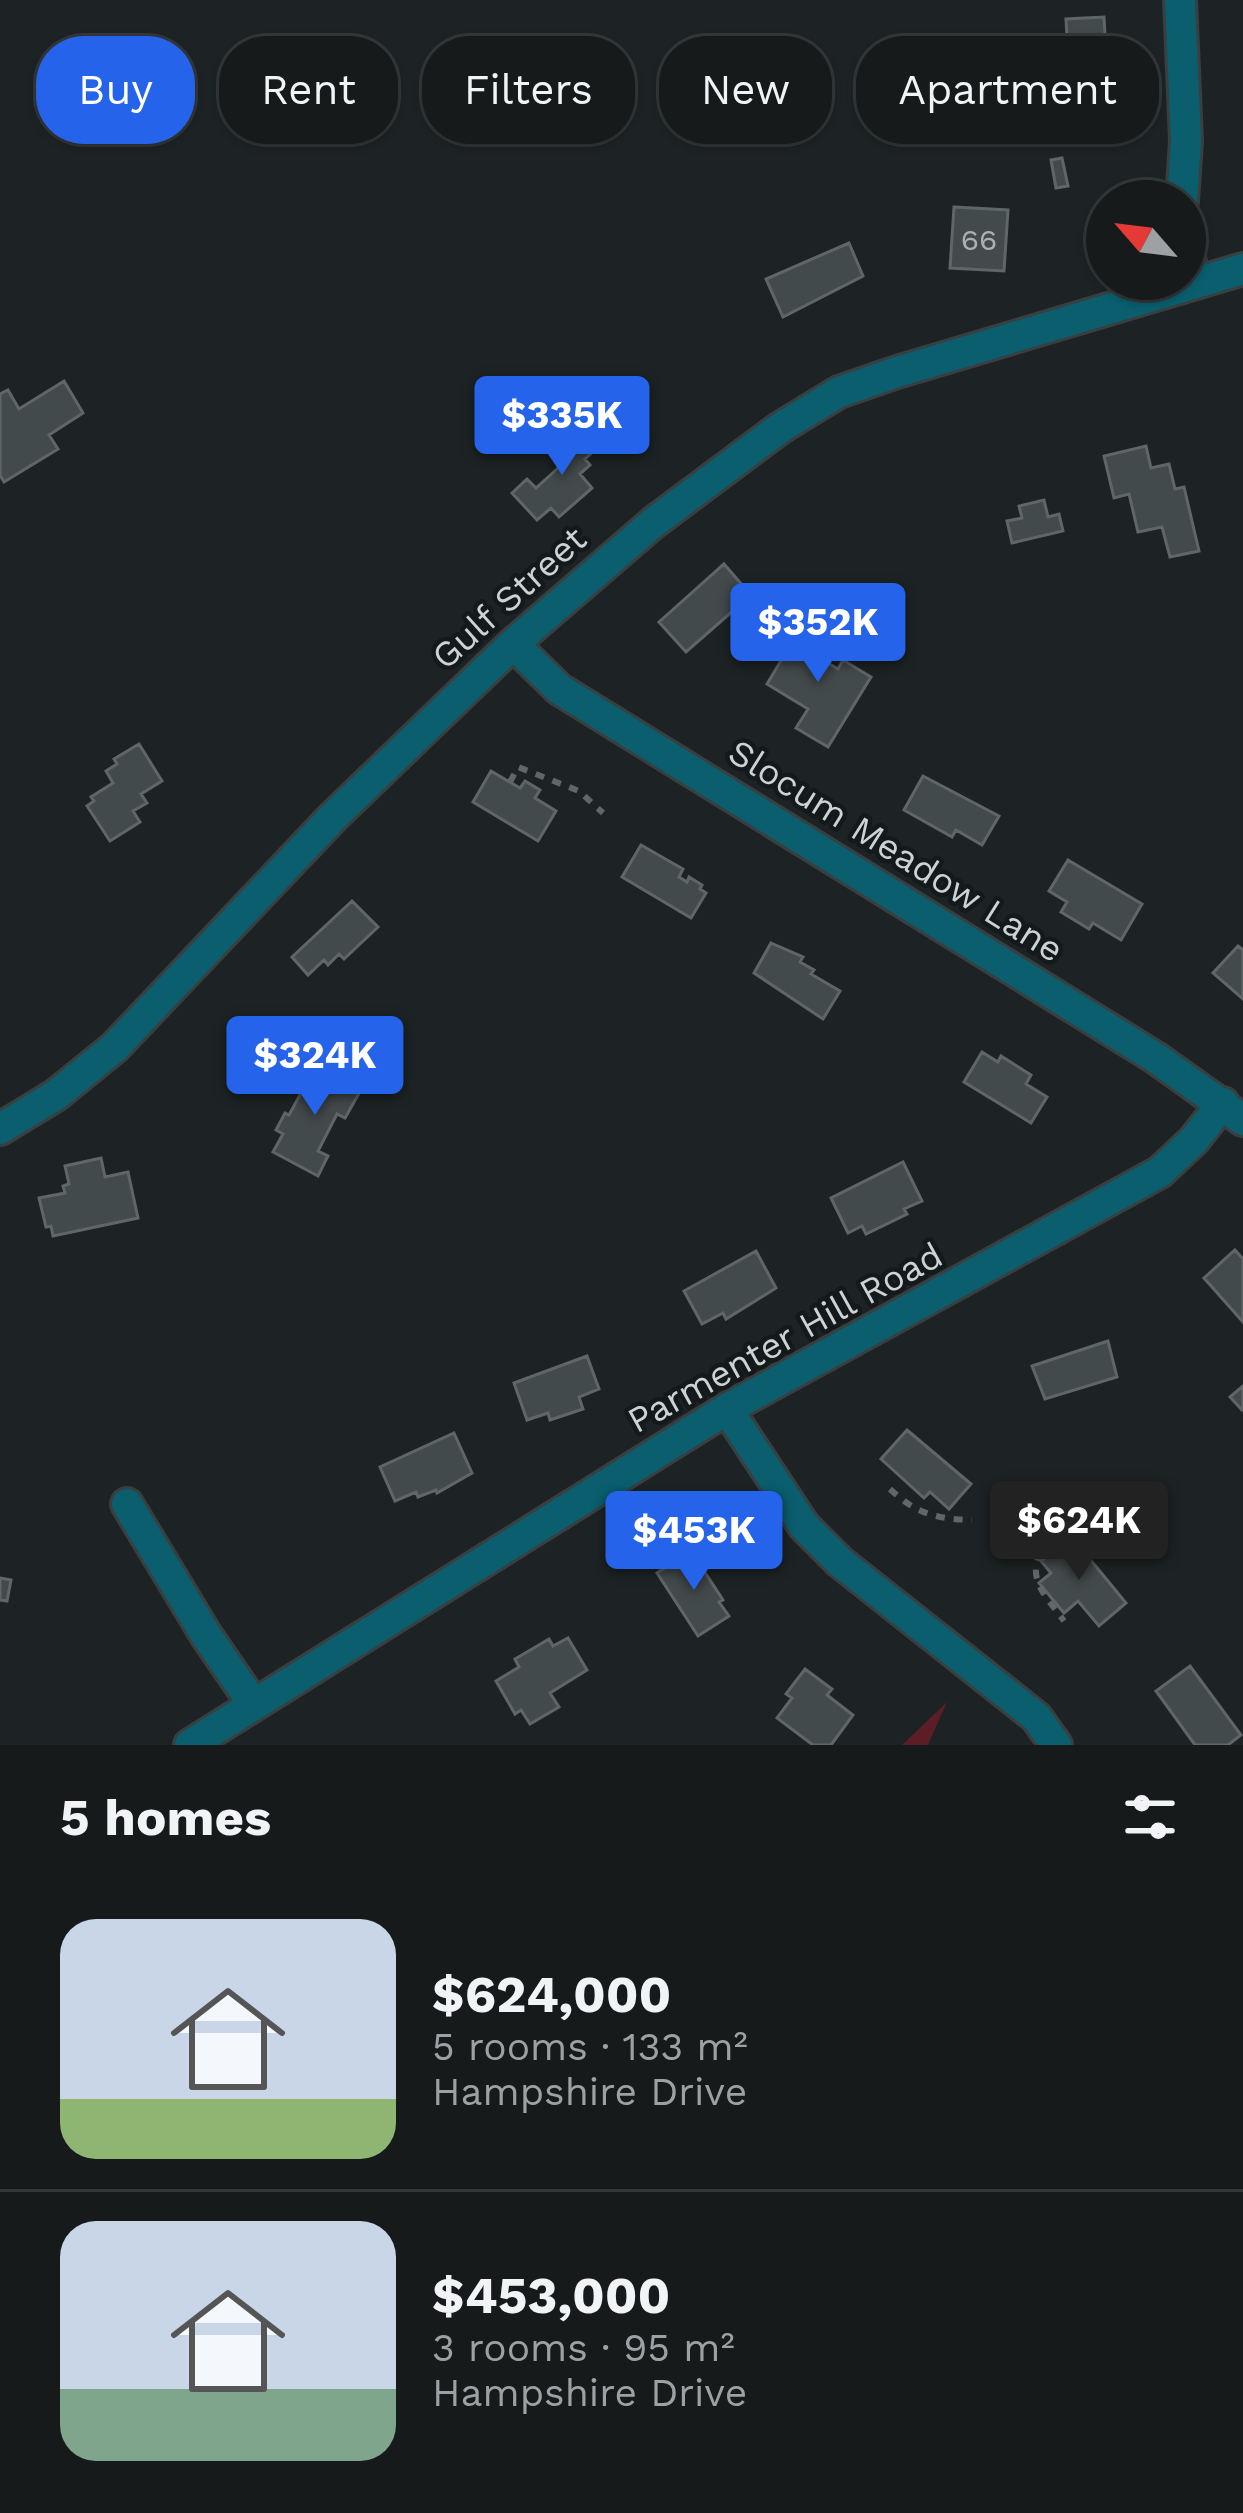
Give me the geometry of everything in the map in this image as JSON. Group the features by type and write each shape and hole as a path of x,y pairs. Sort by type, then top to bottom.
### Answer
{"street":[{"path":"1180,0 1184,180"},
{"name":"Gulf Street","path":"1206,279 1243,269"},
{"name":"Gulf Street","path":"0,1129 56,1095 116,1047 333,817 513,644 653,523 820,402 897,372 1135,300"},
{"name":"Slocum Meadow Lane","path":"513,644 560,689 1156,1058 1233,1112"},
{"name":"Parmenter Hill Road","path":"190,1745 727,1408 1160,1172 1194,1139 1233,1112"},
{"path":"727,1408 804,1526 840,1562 1036,1717 1056,1745"},
{"path":"127,1504 254,1705"}],"path":[{"path":"510,782 518,767 579,791 603,813"},
{"path":"890,1489 920,1513 972,1520"},
{"path":"1048,1536 1034,1559 1034,1573 1064,1621"}],"shaded area":[{"path":"947,1702 928,1745 902,1745"}],"building":[{"path":"1104,17 1105,36 1067,36 1066,19"},
{"path":"1062,158 1068,186 1056,188 1051,160"},
{"path":"954,207 1008,210 1004,271 950,268"},
{"path":"849,243 863,276 783,317 766,279"},
{"path":"64,381 83,413 49,435 58,449 4,482 0,475 0,394 8,390 19,409"},
{"path":"605,401 624,421 608,438 589,418"},
{"path":"585,423 603,443 585,459 590,465 580,474 592,488 559,517 551,508 537,520 512,493 527,479 536,488 568,459 562,453 569,447 564,442"},
{"path":"1146,446 1151,468 1169,464 1175,489 1184,487 1199,551 1170,557 1162,527 1138,532 1129,494 1114,498 1104,456"},
{"path":"1044,500 1048,517 1059,514 1063,531 1012,543 1007,521 1022,518 1019,506"},
{"path":"724,564 751,595 686,652 659,622"},
{"path":"800,629 815,638 820,630 835,639 823,660 838,669 843,660 871,677 828,747 796,728 808,709 767,684"},
{"path":"139,744 162,781 141,794 147,803 133,811 140,822 110,841 87,806 94,801 91,797 113,783 106,771 117,764 114,759"},
{"path":"491,771 520,788 525,781 540,790 535,798 556,811 538,841 473,802"},
{"path":"923,776 999,816 982,845 956,830 952,837 904,810"},
{"path":"641,845 683,869 679,877 702,885 706,893 691,918 622,877"},
{"path":"1068,860 1142,904 1121,940 1061,912 1067,902 1049,891"},
{"path":"352,901 378,927 344,959 339,954 328,965 324,960 308,975 292,957"},
{"path":"771,943 803,957 800,962 814,970 811,974 840,991 823,1019 754,973"},
{"path":"1238,946 1243,950 1243,999 1213,973"},
{"path":"982,1052 998,1062 1001,1056 1031,1075 1026,1084 1047,1097 1031,1123 964,1082"},
{"path":"317,1064 362,1088 345,1118 337,1114 318,1151 328,1156 318,1176 273,1152 283,1134 276,1130"},
{"path":"101,1158 105,1177 128,1172 138,1218 53,1236 39,1198 65,1193 63,1186 69,1184 65,1166"},
{"path":"903,1162 922,1201 866,1234 862,1226 848,1233 831,1198"},
{"path":"1235,1250 1243,1259 1243,1322 1204,1278"},
{"path":"756,1251 776,1288 726,1319 723,1313 702,1324 684,1291"},
{"path":"1108,1341 1117,1377 1045,1399 1032,1366"},
{"path":"587,1356 599,1389 579,1397 583,1409 550,1420 548,1413 527,1420 514,1383"},
{"path":"1243,1386 1243,1409 1242,1410 1230,1397"},
{"path":"907,1430 971,1484 949,1509 930,1492 924,1498 881,1459"},
{"path":"454,1433 472,1473 437,1493 418,1497 416,1492 395,1501 380,1467"},
{"path":"1071,1536 1126,1603 1099,1626 1078,1601 1064,1613 1039,1583 1051,1573 1041,1561"},
{"path":"691,1551 729,1616 698,1636 657,1573"},
{"path":"0,1578 11,1580 7,1601 0,1600"},
{"path":"568,1638 587,1670 550,1693 559,1707 530,1724 521,1710 515,1714 496,1681 519,1667 515,1659 549,1639 553,1646"},
{"path":"1190,1666 1241,1735 1228,1745 1195,1745 1156,1691"},
{"path":"805,1669 832,1689 827,1695 853,1715 831,1745 813,1745 777,1718 792,1698 786,1694"}]}
